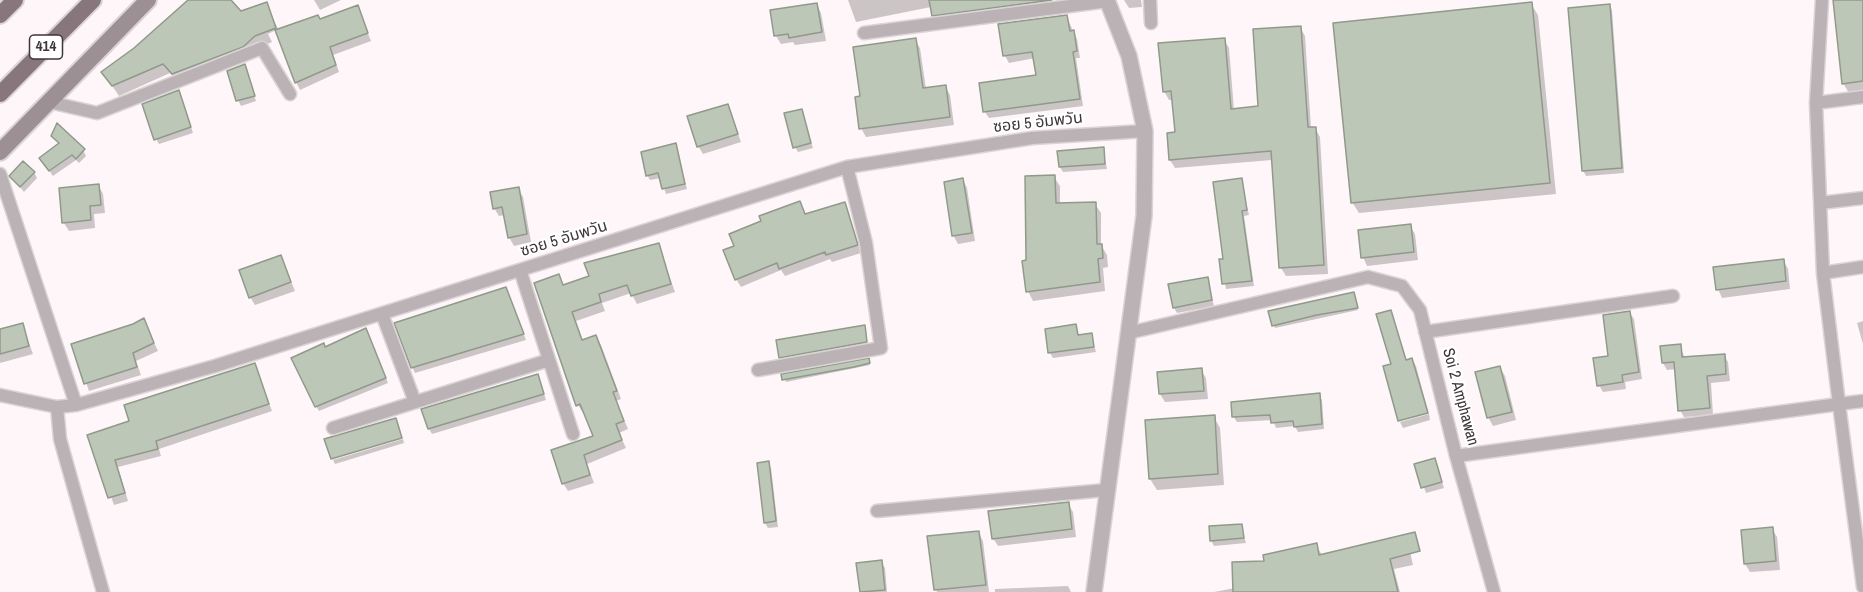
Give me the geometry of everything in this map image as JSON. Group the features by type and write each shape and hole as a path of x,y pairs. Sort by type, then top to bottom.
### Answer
{"main road":[{"path":"0,15 15,0"},
{"name":"414","path":"0,94 93,0"},
{"name":"414","path":"0,152 148,0"}],"street":[{"path":"1150,0 1151,23"},
{"path":"1822,0 1816,103 1823,273 1863,586"},
{"path":"864,33 1108,1 1129,56 1145,131 1144,216 1094,592"},
{"path":"49,102 97,114 262,48 290,94"},
{"path":"1816,103 1863,97"},
{"name":"ซอย 5 อัมพวัน","path":"0,395 57,407 76,405 215,366 847,167 1032,138 1145,131"},
{"path":"758,370 881,348 866,243 847,167"},
{"path":"0,174 76,405"},
{"path":"1820,203 1863,198"},
{"path":"1823,273 1863,267"},
{"path":"519,270 573,434"},
{"name":"Soi 2 Amphawan","path":"1128,333 1368,277 1402,286 1420,310 1456,456 1863,401"},
{"path":"1425,332 1673,296"},
{"path":"382,314 415,402"},
{"path":"333,428 549,360"},
{"path":"57,407 60,439 103,592"},
{"path":"1456,456 1494,592"},
{"path":"877,511 1106,490"}],"building":[{"path":"188,0 231,0 241,11 267,2 276,28 255,36 243,47 172,74 163,64 112,86 101,72 134,48"},
{"path":"929,0 1052,0 932,16"},
{"path":"1833,0 1863,0 1863,81 1842,84"},
{"path":"1532,2 1550,183 1351,203 1333,23"},
{"path":"817,3 822,32 789,38 788,34 774,36 770,10"},
{"path":"1610,4 1622,168 1582,171 1568,8"},
{"path":"358,5 368,33 330,47 336,65 295,83 275,30 318,15 320,19"},
{"path":"1067,15 1070,31 1074,30 1077,51 1073,52 1080,99 983,112 979,83 1036,75 1032,52 1003,56 998,24"},
{"path":"1301,26 1308,127 1316,127 1324,265 1279,268 1271,151 1169,160 1167,133 1175,132 1171,91 1163,92 1158,43 1225,38 1231,109 1258,106 1253,29"},
{"path":"916,38 923,88 946,85 950,117 859,129 855,97 860,96 853,47"},
{"path":"245,64 255,96 236,101 227,71"},
{"path":"179,90 191,127 154,140 142,104"},
{"path":"728,104 738,134 697,147 687,116"},
{"path":"802,109 811,143 793,148 784,113"},
{"path":"57,123 85,149 76,159 72,155 49,171 39,158 59,143 51,136"},
{"path":"676,143 685,184 662,189 658,173 646,176 641,152"},
{"path":"1104,147 1105,164 1059,167 1057,151"},
{"path":"23,161 35,172 20,187 9,176"},
{"path":"1055,175 1056,203 1096,202 1097,244 1102,244 1103,258 1098,259 1100,282 1026,292 1022,261 1026,260 1025,176"},
{"path":"963,178 972,233 952,236 944,182"},
{"path":"1242,178 1247,210 1242,211 1252,281 1222,284 1219,259 1223,259 1213,182"},
{"path":"99,184 101,205 90,206 91,220 62,223 59,188"},
{"path":"519,187 527,234 508,238 502,207 493,209 490,192"},
{"path":"800,201 805,214 845,202 858,245 826,255 825,252 779,269 777,263 735,280 723,250 734,246 729,234 761,221 759,216"},
{"path":"1411,224 1414,252 1361,258 1358,230"},
{"path":"659,243 671,284 631,296 627,285 599,294 601,302 572,312 582,340 596,335 617,391 613,392 624,421 616,424 622,440 584,455 590,475 562,484 551,450 593,436 580,404 576,406 534,283 559,274 563,285 589,276 584,263"},
{"path":"281,255 291,282 249,298 239,270"},
{"path":"1784,259 1786,281 1716,290 1713,267"},
{"path":"1208,277 1212,300 1173,308 1168,284"},
{"path":"506,287 524,334 411,368 394,323"},
{"path":"1354,292 1358,308 1272,326 1268,311"},
{"path":"1391,310 1406,360 1412,358 1428,413 1398,421 1383,366 1391,364 1376,314"},
{"path":"1630,311 1639,372 1622,375 1623,382 1597,386 1593,358 1608,356 1603,315"},
{"path":"144,318 154,343 133,353 137,367 84,384 71,344 133,324"},
{"path":"23,323 29,346 0,354 0,329"},
{"path":"1076,324 1078,335 1092,333 1094,347 1048,353 1045,329"},
{"path":"865,325 867,342 779,358 776,340"},
{"path":"366,328 386,378 315,407 291,358 324,343 325,347"},
{"path":"1681,344 1682,357 1725,354 1726,374 1707,376 1710,408 1678,411 1674,362 1662,363 1660,346"},
{"path":"869,358 870,363 782,380 781,374"},
{"path":"255,363 269,404 156,441 158,449 115,460 125,493 108,498 87,435 129,421 124,405"},
{"path":"1500,366 1512,412 1487,418 1475,372"},
{"path":"1202,368 1204,391 1159,394 1157,372"},
{"path":"538,374 544,394 428,429 421,409"},
{"path":"1320,393 1322,424 1294,427 1293,421 1271,423 1270,415 1232,417 1231,402"},
{"path":"1215,415 1218,474 1149,479 1145,420"},
{"path":"396,418 402,438 331,459 324,439"},
{"path":"1435,458 1442,482 1421,488 1414,464"},
{"path":"769,461 776,521 764,523 757,463"},
{"path":"1069,502 1072,529 992,539 988,511"},
{"path":"1242,524 1244,538 1210,541 1209,526"},
{"path":"1773,527 1776,561 1744,564 1741,530"},
{"path":"979,531 986,585 934,590 927,536"},
{"path":"1415,532 1420,551 1390,559 1398,592 1233,592 1232,562 1264,561 1263,555 1317,543 1319,555"},
{"path":"882,560 885,590 860,592 856,563"}]}
